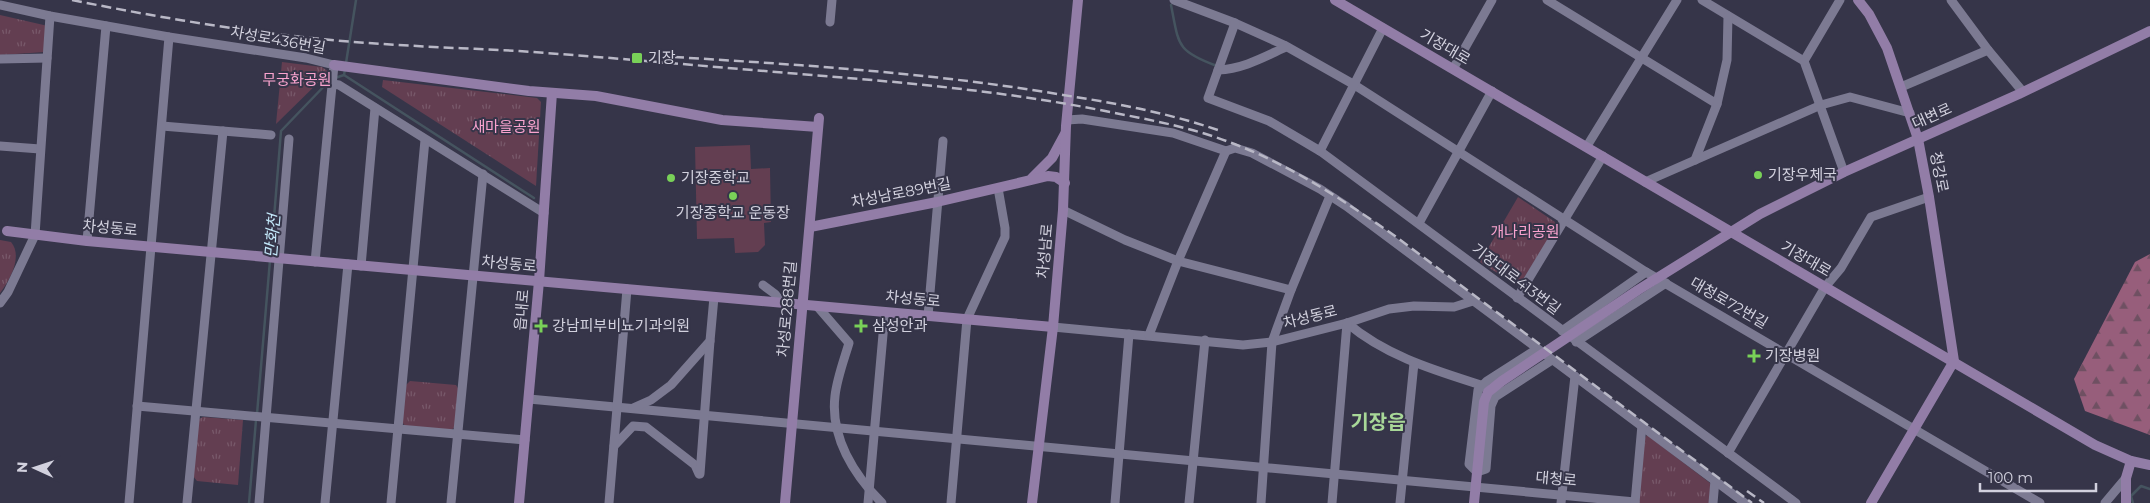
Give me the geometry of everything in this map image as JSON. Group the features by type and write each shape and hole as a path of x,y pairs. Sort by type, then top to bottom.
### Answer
{"street":[{"path":"830,22 832,0"},
{"name":"차성남로","path":"1032,503 1053,327 1065,183 1067,120 1078,0"},
{"name":"대청로72번길","path":"1174,0 1235,23 1286,47 1353,84 1646,272 2040,503"},
{"name":"기장대로","path":"1336,0 2095,445 2131,461 2150,465"},
{"path":"1453,69 1492,0"},
{"path":"1547,0 1717,104"},
{"path":"1587,146 1677,0"},
{"path":"1702,0 1804,61 1844,172"},
{"path":"1804,61 1840,0"},
{"name":"청강로","path":"1858,0 1869,14 1887,48 1918,139 1929,197 1954,361"},
{"path":"1950,0 2023,92"},
{"name":"차성로436번길","path":"0,5 50,16 169,37 306,58 335,68 352,68 552,93 596,96 722,120 818,122"},
{"path":"0,303 22,263 34,235 50,16"},
{"path":"1695,160 1717,104 1727,60 1728,16"},
{"path":"1235,23 1218,70 1247,65 1286,47"},
{"path":"87,242 106,26"},
{"path":"1320,151 1383,28"},
{"name":"대변로","path":"1729,232 1760,214 1844,172 2023,92 2150,31"},
{"path":"130,503 169,37"},
{"path":"1901,87 1988,50"},
{"path":"0,59 48,58"},
{"path":"315,262 335,68"},
{"name":"기장대로413번길","path":"1218,70 1208,98 1269,122 1320,151 1796,503"},
{"path":"333,83 544,213"},
{"path":"1419,223 1492,92"},
{"name":"읍내로","path":"519,503 540,281 552,93"},
{"path":"1645,182 1821,105 1850,97 1910,113"},
{"path":"361,266 375,108"},
{"path":"1030,180 1041,171 1055,154 1062,140 1067,120 1082,119 1173,133 1226,151 1235,148 1252,153 1330,196 1745,503"},
{"name":"차성로288번길","path":"785,503 818,122"},
{"path":"162,126 271,135"},
{"path":"187,503 223,131"},
{"path":"259,503 273,258 289,139"},
{"path":"398,503 391,503 425,140"},
{"path":"928,316 943,141"},
{"path":"0,146 40,150"},
{"path":"1149,335 1178,261 1226,151"},
{"path":"1517,298 1603,156"},
{"name":"차성동로","path":"473,276 483,174"},
{"name":"차성남로89번길","path":"810,227 938,202 1052,176 1065,183"},
{"path":"951,503 967,319 1005,237 998,188"},
{"path":"1261,503 1272,342 1291,290 1330,196"},
{"path":"1728,453 1824,287 1840,268 1871,218 1929,197"},
{"path":"1063,210 1125,240 1178,261 1291,290"},
{"name":"차성동로","path":"7,231 87,242 1149,335 1243,345 1272,342 1348,323 1389,309 1414,306 1454,307 1473,301"},
{"path":"1576,342 1729,232"},
{"path":"325,503 348,264"},
{"path":"1562,331 1646,272"},
{"path":"450,503 473,276"},
{"path":"1474,503 1481,422 1484,402 1488,392 1638,290 1661,281"},
{"path":"763,285 775,294 782,303"},
{"path":"610,503 627,289"},
{"path":"614,446 633,426 646,427 695,465 700,474 714,297"},
{"path":"817,306 848,343 835,395 837,427 845,455 869,491 882,503"},
{"path":"868,503 885,312"},
{"path":"1332,503 1348,323"},
{"name":"차성동로","path":"1348,323 1363,336 1414,363 1481,385"},
{"path":"1115,503 1129,334"},
{"path":"1189,503 1205,340"},
{"path":"632,408 660,394 686,370 710,341"},
{"path":"1476,472 1469,464 1476,399 1481,385 1537,349"},
{"path":"1476,472 1486,469 1491,406 1495,398 1552,360"},
{"path":"1871,503 1954,361"},
{"path":"1400,503 1414,363"},
{"path":"1562,499 1575,376"},
{"name":"대청로","path":"529,398 1475,487 1562,499 1635,502"},
{"path":"137,406 525,440"},
{"path":"1635,502 1642,425"},
{"path":"2126,503 2126,478 2131,461"},
{"path":"2105,503 2126,478"},
{"path":"1713,503 1715,480"}],"green space":[{"path":"0,15 48,26 45,52 0,55"},
{"name":"무궁화공원","path":"282,62 322,67 329,72 276,124"},
{"name":"새마을공원","path":"383,80 537,98 541,102 536,186 382,87"},
{"name":"기장중학교 운동장","path":"750,145 751,169 770,168 771,222 764,223 765,245 758,252 735,253 734,238 697,239 695,147"},
{"name":"개나리공원","path":"1518,197 1555,222 1556,227 1521,283 1516,285 1480,262"},
{"path":"0,240 11,242 16,254 14,268 8,282 0,293"},
{"path":"2150,254 2150,435 2085,411 2074,379 2135,262"},
{"path":"410,381 456,385 459,390 456,426 450,431 406,427 402,422 406,385"},
{"path":"203,417 243,420 238,485 197,481 193,476 197,420"},
{"path":"1647,435 1710,483 1712,503 1638,503 1645,438"}],"waterway":[{"name":"만화천","path":"346,63 356,0"},
{"path":"1171,5 1178,38 1182,45 1194,56 1217,66"},
{"name":"만화천","path":"335,78 344,75 345,69"},
{"path":"344,75 534,198"},
{"name":"만화천","path":"271,255 281,131 330,80"},
{"name":"만화천","path":"257,414 270,260"},
{"name":"만화천","path":"249,503 256,420"},
{"path":"2133,503 2131,496 2141,486 2150,489"}],"railway":[{"path":"72,0 207,24 308,38 519,51 887,81 961,89 1073,105 1200,132 1251,151 1294,172 1335,196 1395,236 1752,503"},
{"path":"674,57 918,75 1015,87 1141,109 1180,118 1218,130"},
{"path":"1747,491 1764,503"}],"place":[{"name":"기장","path":"637,58"},
{"name":"기장우체국","path":"1758,175"},
{"name":"기장중학교","path":"671,178"},
{"name":"기장중학교 운동장","path":"733,196"},
{"name":"강남피부비뇨기과의원","path":"541,326"},
{"name":"삼성안과","path":"861,326"},
{"name":"기장병원","path":"1754,356"}],"district":[{"name":"기장읍","path":"1378,422"}]}
